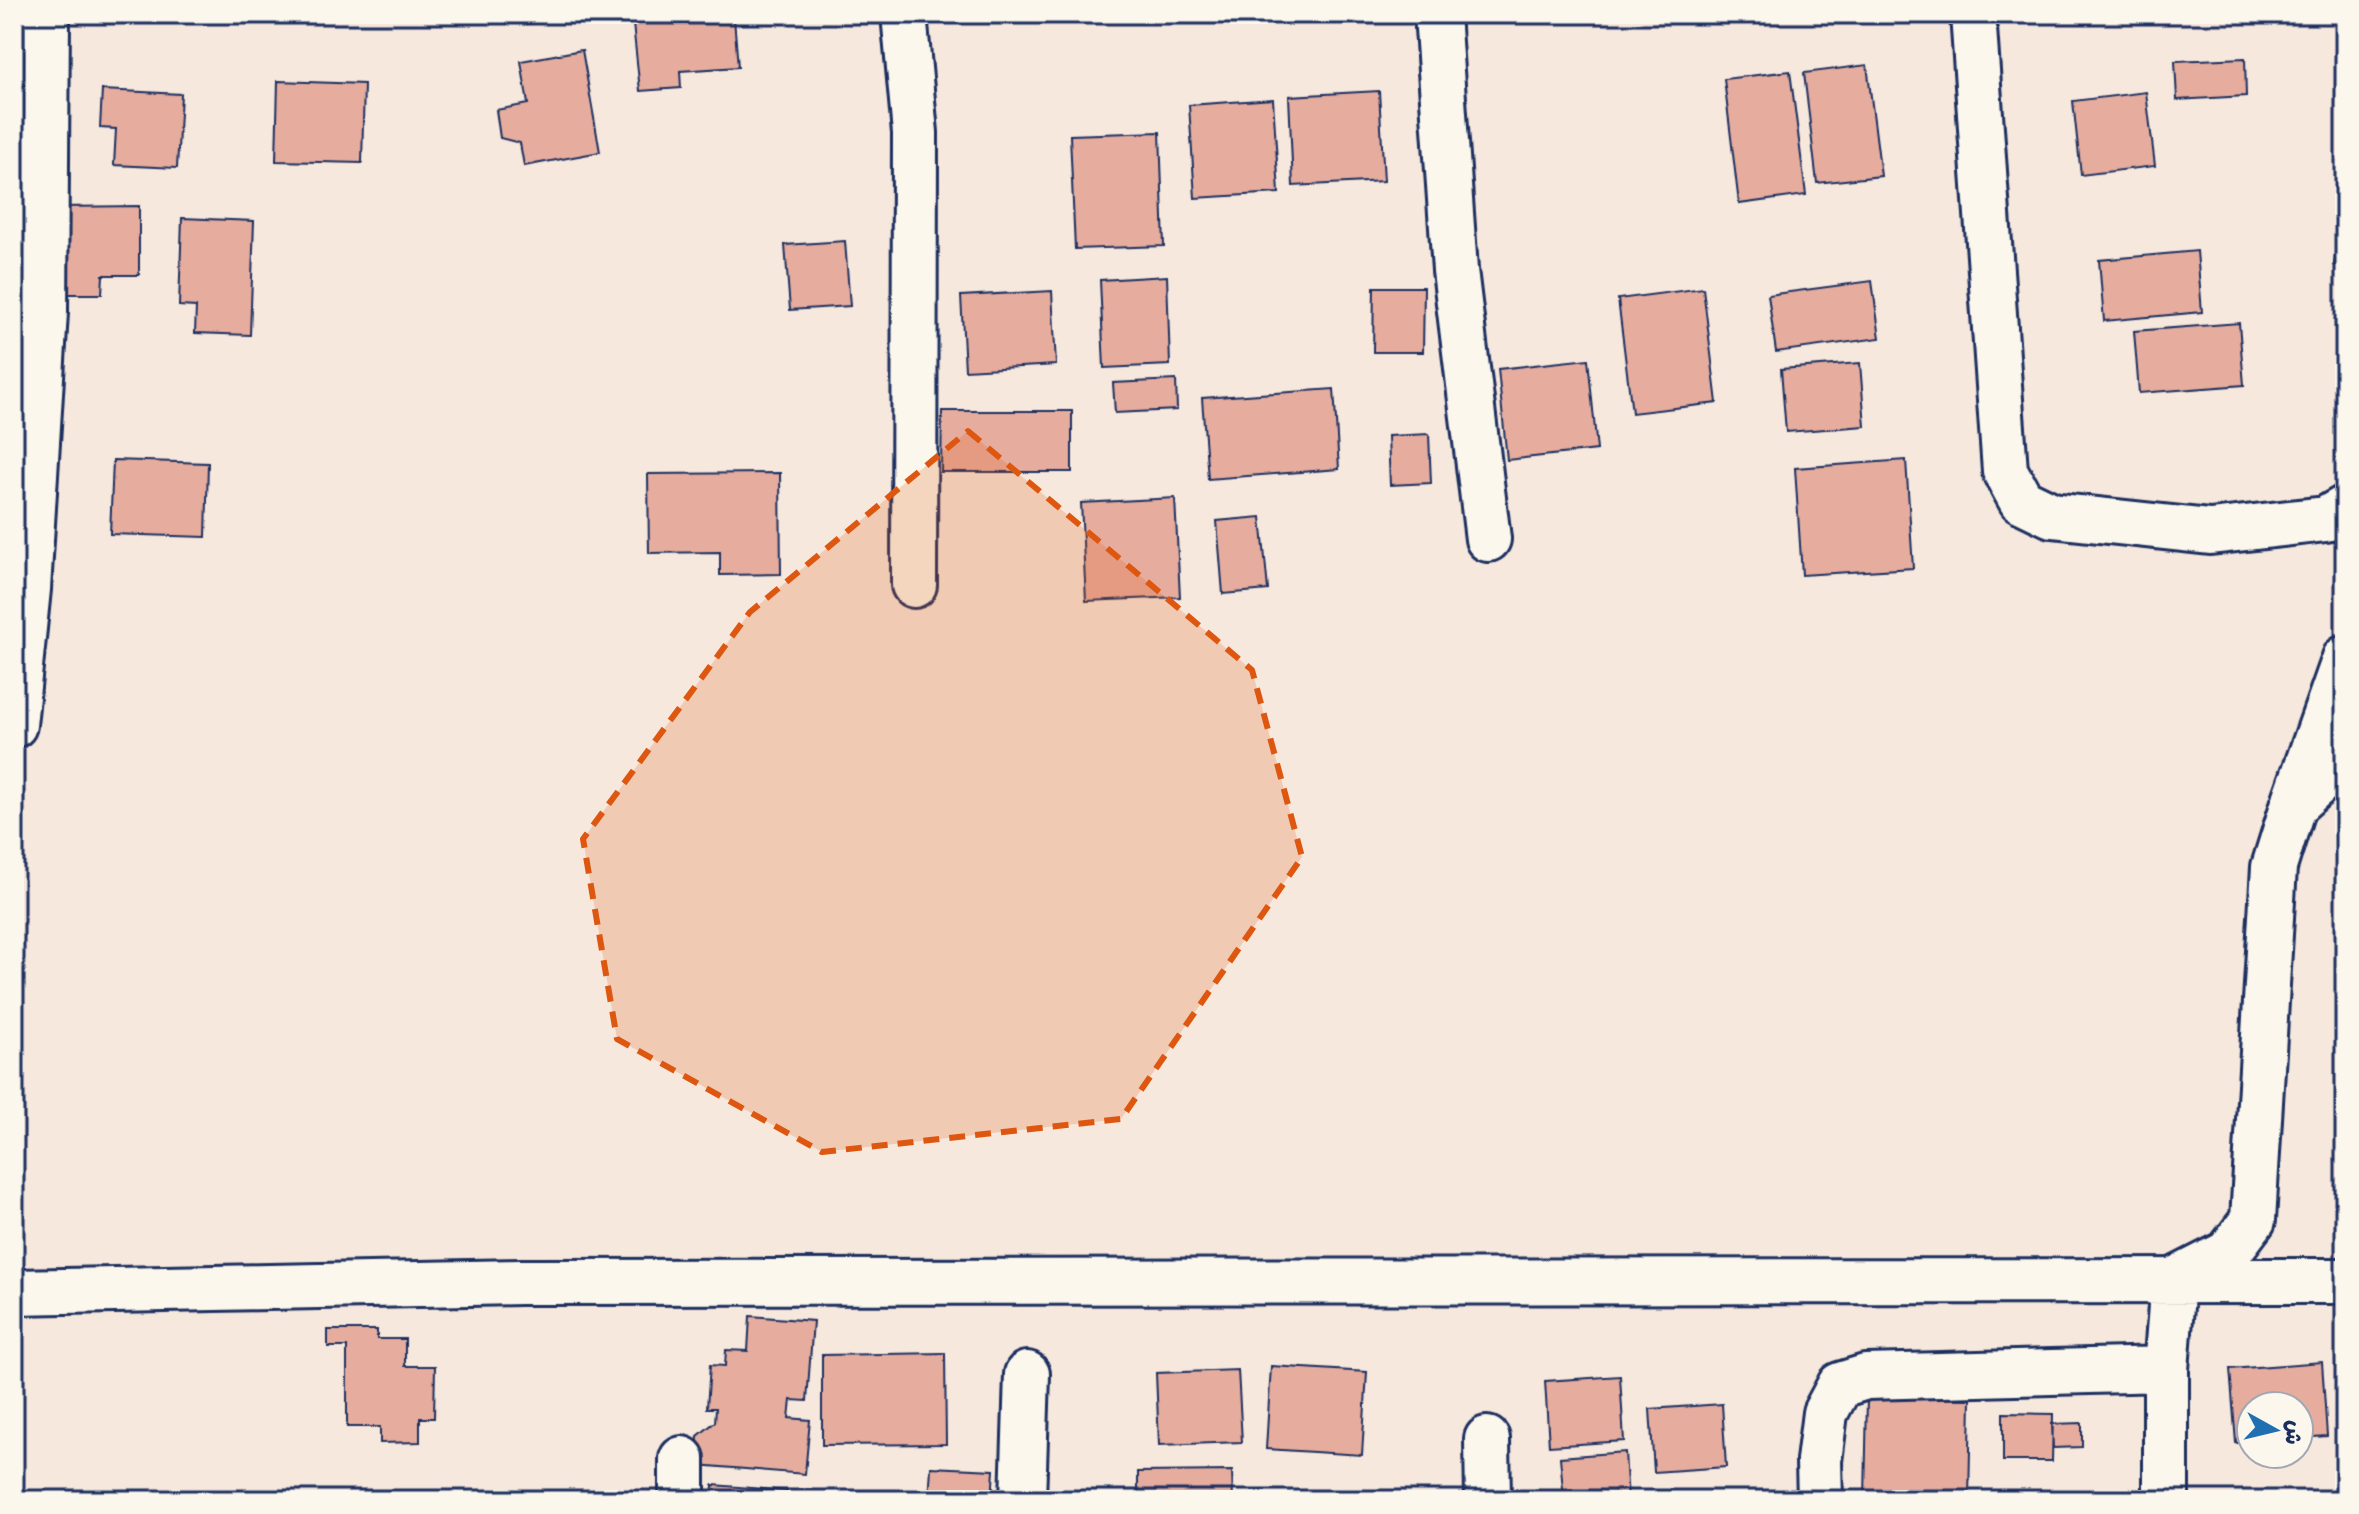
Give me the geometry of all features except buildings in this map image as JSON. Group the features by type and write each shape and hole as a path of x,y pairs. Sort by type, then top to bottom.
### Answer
{"street":[{"path":"14,725 28,589 45,312 47,14"},
{"path":"904,14 915,133 914,585"},
{"path":"1437,14 1455,270 1488,539"},
{"path":"1973,14 2005,471 2021,500 2052,515 2210,532 2326,519 2345,508"},
{"path":"2173,1281 2228,1253 2253,1220 2274,867 2345,658"},
{"path":"2293,806 2345,759"},
{"path":"2166,1500 2166,1369 2173,1281"},
{"path":"14,1292 520,1282 2345,1281"},
{"path":"1820,1500 1819,1461 1825,1413 1840,1385 1866,1377 2166,1369"},
{"path":"1023,1500 1027,1374"},
{"path":"1487,1439 1488,1500"}],"highlighted area":[{"path":"968,431 1252,670 1302,857 1121,1119 822,1152 617,1039 583,839 750,612"}]}
